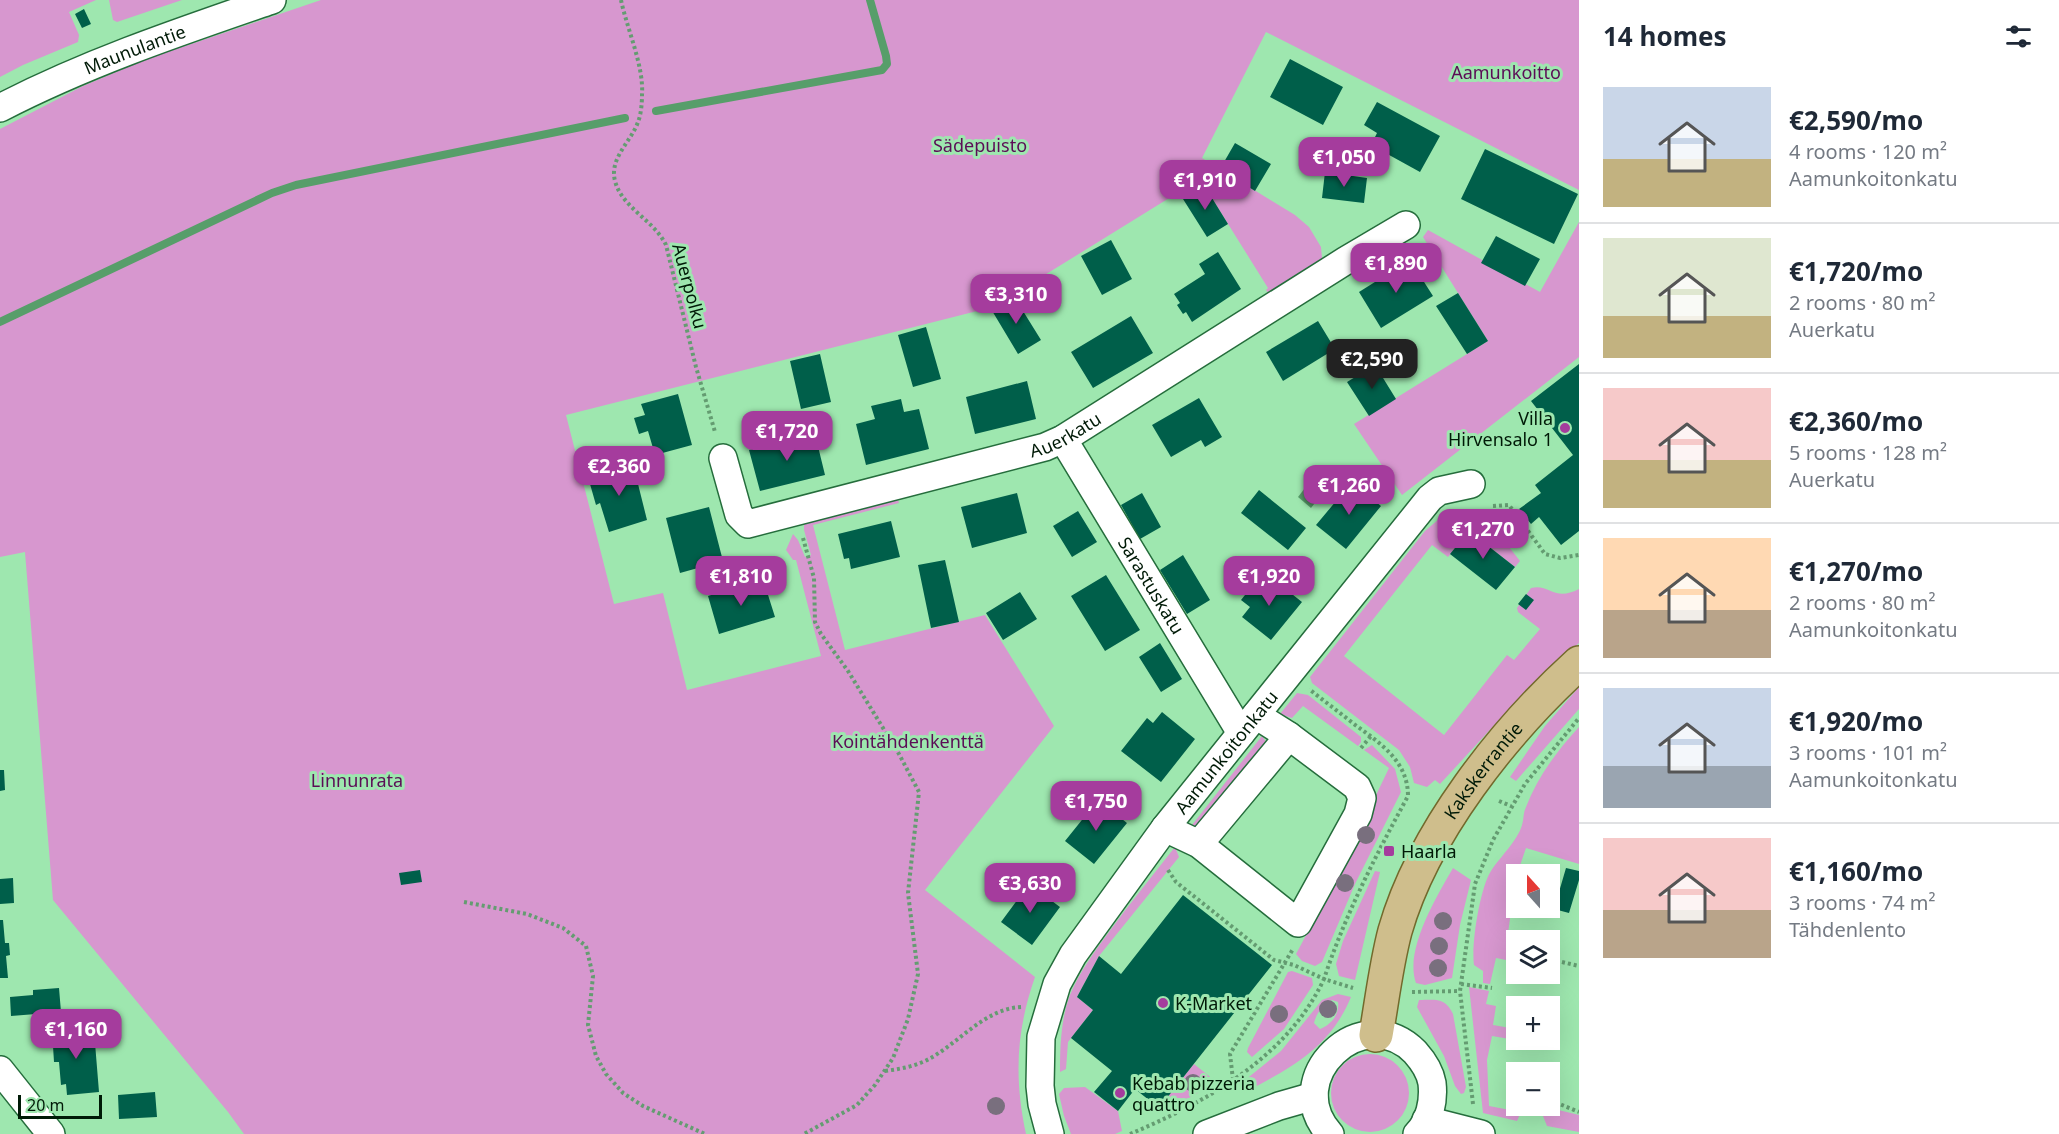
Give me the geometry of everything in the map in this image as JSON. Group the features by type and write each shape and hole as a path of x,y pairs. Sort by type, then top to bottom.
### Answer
{"main road":[{"name":"Kakskerrantie","path":"1376,1035 1395,933 1416,875 1432,844 1508,737 1554,686 1579,663"}],"street":[{"name":"Maunulantie","path":"0,108 110,57 272,0"},
{"name":"Auerkatu","path":"723,458 739,515 748,524 1045,447 1063,439 1406,225"},
{"name":"Sarastuskatu","path":"1063,439 1248,724"},
{"name":"Aamunkoitonkatu","path":"1050,1134 1042,1104 1039,1072 1041,1036 1057,984 1073,955 1165,828 1430,498 1439,490 1471,484"},
{"path":"1165,828 1200,844 1298,923 1358,814 1362,798 1357,787 1289,736 1248,724"},
{"path":"1200,844 1289,736"},
{"path":"1330,1134 1317,1113 1314,1096 1317,1077 1325,1059 1339,1046 1356,1037 1376,1035 1394,1038 1410,1047 1422,1060 1431,1076 1433,1094 1430,1112 1422,1127 1481,1134"},
{"path":"0,1070 51,1134"},
{"path":"1207,1134 1280,1106 1314,1096"}],"path":[{"name":"Auerpolku","path":"621,0 639,68 642,92 639,121 614,167 615,180 625,200 655,228 666,245 696,367 723,458"},
{"path":"1493,506 1509,505 1545,554 1560,558 1579,555"},
{"path":"795,512 814,578 815,621 821,634 848,671 899,754 919,792 908,893 918,974 908,1019 893,1058 875,1085 857,1105 804,1134"},
{"path":"1474,1100 1460,991 1475,884 1493,840 1511,806 1525,784 1579,718"},
{"path":"1361,748 1371,736"},
{"path":"1499,801 1511,806"},
{"path":"1166,866 1176,882 1250,945 1274,960 1294,965 1324,979 1353,987"},
{"path":"464,902 527,914 563,928 586,946 593,976 588,1025 596,1056 606,1074 623,1093 643,1106 705,1134"},
{"path":"1233,1080 1230,1054 1296,943 1298,923"},
{"path":"1562,962 1579,966"},
{"path":"1130,1134 1207,1097 1263,1058 1292,1028 1312,1001 1324,979"},
{"path":"1461,984 1492,987"},
{"path":"1413,992 1460,991"},
{"path":"884,1071 908,1067 927,1060 992,1015 1012,1007 1029,1007"},
{"path":"1560,1104 1579,1112"}],"green space":[{"path":"0,0 96,0 69,12 79,35 78,42 0,77"},
{"path":"109,0 182,0 117,22 113,20"},
{"name":"Linnunrata","path":"321,0 1579,0 1579,190 1266,32 1202,158 1295,215 1309,227 1321,247 1320,263 1271,297 1266,290 1268,288 1200,179 993,307 566,415 614,604 663,593 687,690 821,656 796,560 793,560 786,550 793,534 805,557 811,555 804,530 804,520 897,497 899,503 813,525 845,650 985,615 1054,726 925,890 1035,977 1024,1016 1019,1055 1020,1093 1026,1134 244,1134 53,900 25,552 0,557 0,129 83,86 147,59"},
{"path":"1579,222 1579,357 1402,495 1354,424 1488,341 1423,237 1428,230 1540,292"},
{"path":"1446,513 1484,515 1520,561 1515,567 1469,531 1448,557 1432,545 1344,656 1444,735 1507,655 1514,660 1540,629 1518,612 1517,608 1531,588 1543,588 1563,594 1579,589 1579,643 1499,720 1440,784 1435,780 1427,787 1414,783 1410,767 1399,750 1312,683 1310,677 1425,531"},
{"path":"1579,687 1579,709 1516,781 1510,777 1545,726"},
{"path":"1297,693 1308,695 1361,737 1358,746 1303,706 1292,718 1280,714"},
{"path":"1579,727 1579,864 1526,848 1520,864 1506,864 1506,918 1510,918 1508,930 1506,930 1506,960 1496,958 1490,984 1483,983 1483,971 1474,965 1473,956 1477,917 1483,890 1491,871 1520,831 1525,809 1531,796 1542,774"},
{"path":"1262,736 1269,746 1201,830 1192,825"},
{"path":"1372,745 1395,769 1401,792 1355,884 1322,962 1315,966 1302,961 1296,954 1334,883 1389,768 1364,750"},
{"path":"1175,847 1179,857 1099,956 1077,997 1093,1010 1068,1042 1066,1069 1060,1072 1063,1023 1074,986 1098,946"},
{"path":"1453,868 1471,880 1460,925 1452,978 1425,985 1416,983 1413,970 1418,939 1431,908"},
{"path":"1375,871 1380,872 1355,980 1339,976 1336,964 1343,941"},
{"path":"1292,971 1312,978 1313,985 1284,1029 1252,1057 1247,1052 1248,1048 1288,972"},
{"path":"1469,987 1489,991 1486,1004 1496,1006 1493,1025 1506,1027 1506,1038 1492,1036 1487,1060 1489,1106 1506,1109 1506,1116 1519,1116 1517,1121 1483,1113"},
{"path":"1338,994 1351,997 1332,1030 1307,1055 1277,1075 1243,1093 1239,1085 1281,1051 1322,1000","holes":["1332,1000 1338,1002 1338,1011 1334,1018 1320,1029 1314,1023 1318,1013"]},
{"path":"1419,1000 1443,1002 1453,1014 1466,1087 1464,1093 1461,1094 1455,1086 1444,1056 1417,1007"},
{"path":"1370,1054 1385,1057 1398,1065 1406,1078 1409,1093 1406,1108 1398,1121 1385,1129 1370,1132 1355,1129 1342,1121 1334,1108 1331,1093 1334,1078 1342,1065 1355,1057"},
{"path":"1194,1064 1215,1083 1173,1107 1164,1101"},
{"path":"1085,1087 1118,1111 1122,1131 1115,1134 1071,1134 1059,1094 1064,1088"},
{"path":"1560,1110 1579,1115 1579,1132 1547,1126 1543,1116 1560,1116"}],"shaded area":[{"path":"1319,470 1332,481 1311,508 1298,497"}],"building":[{"path":"84,9 91,24 82,28 75,14"},
{"path":"1290,59 1343,87 1323,125 1270,97"},
{"path":"1377,102 1440,136 1420,172 1371,145 1377,133 1364,125"},
{"path":"1235,143 1271,164 1255,191 1220,169"},
{"path":"1485,149 1578,194 1554,244 1461,199"},
{"path":"1325,172 1367,178 1364,203 1322,198"},
{"path":"1204,185 1228,224 1207,237 1183,199"},
{"path":"1496,236 1540,259 1525,286 1481,263"},
{"path":"1111,240 1132,279 1102,295 1081,256"},
{"path":"1218,252 1241,289 1192,322 1186,312 1183,314 1177,305 1180,303 1174,294 1205,274 1199,264"},
{"path":"1410,260 1433,296 1381,328 1359,292"},
{"path":"1458,293 1488,341 1467,354 1436,306"},
{"path":"1013,295 1041,340 1018,354 991,309"},
{"path":"1131,316 1153,353 1093,388 1071,352"},
{"path":"1318,321 1335,349 1283,381 1266,352"},
{"path":"926,327 941,379 913,387 898,335"},
{"path":"820,354 831,402 801,409 790,361"},
{"name":"Villa Hirvensalo 1","path":"1579,364 1579,531 1561,545 1539,517 1531,524 1519,509 1541,493 1535,485 1573,455 1531,401"},
{"path":"1375,365 1396,399 1369,416 1347,382"},
{"path":"1027,381 1036,419 975,434 966,397"},
{"path":"678,394 692,445 655,455 648,431 639,434 634,418 645,415 641,404"},
{"path":"1199,398 1222,437 1205,447 1201,440 1171,457 1152,425"},
{"path":"901,399 904,412 919,409 929,449 866,465 856,424 875,419 871,406"},
{"path":"815,434 825,475 760,491 749,450"},
{"path":"633,464 647,520 609,532 600,503 596,505 588,477"},
{"path":"1352,482 1381,506 1346,549 1316,525"},
{"path":"1259,490 1306,528 1288,550 1241,513"},
{"path":"1017,493 1027,533 972,548 961,507"},
{"path":"1142,493 1161,527 1140,539 1121,505"},
{"path":"709,507 723,561 680,573 666,518"},
{"path":"1078,511 1097,542 1072,557 1053,526"},
{"path":"891,521 900,557 851,569 849,558 844,559 838,534"},
{"path":"1469,531 1515,567 1496,590 1450,554"},
{"path":"1183,555 1210,600 1187,614 1160,570"},
{"path":"945,560 959,622 931,628 918,565"},
{"path":"1106,575 1140,630 1105,651 1071,596"},
{"path":"1269,576 1302,602 1271,640 1242,617 1250,607 1241,600 1257,580 1262,584"},
{"path":"763,579 775,617 719,634 708,596"},
{"path":"1020,592 1037,619 1003,640 986,613"},
{"path":"1526,594 1534,600 1526,610 1518,604"},
{"path":"1160,643 1182,679 1161,692 1139,657"},
{"path":"1162,712 1195,739 1161,782 1121,751 1147,718 1153,723"},
{"path":"0,770 4,770 5,790 0,791"},
{"path":"1098,800 1127,823 1094,864 1065,841"},
{"path":"1566,868 1579,871 1579,880 1569,913 1560,911 1560,888"},
{"path":"420,870 422,882 401,885 399,873"},
{"path":"13,878 14,903 0,904 0,879"},
{"path":"1029,884 1060,907 1032,945 1001,922"},
{"name":"K-Market","path":"1183,895 1272,965 1159,1108 1135,1089 1118,1111 1094,1092 1112,1071 1071,1038 1093,1010 1077,997 1099,956 1121,974"},
{"path":"0,920 3,920 5,943 9,943 10,955 6,956 8,978 0,978"},
{"path":"59,988 61,1012 11,1016 10,997 33,995 33,990"},
{"path":"89,1027 90,1043 95,1043 99,1092 67,1095 66,1084 61,1085 59,1062 54,1062 52,1030"},
{"path":"155,1092 157,1117 119,1119 118,1095"}],"waterway":[{"path":"656,111 882,70 887,64 886,56 870,0"},
{"path":"0,322 272,193 296,185 625,118"}],"place":[{"name":"Villa Hirvensalo 1","path":"1565,428"},
{"name":"Haarla","path":"1389,851"},
{"name":"K-Market","path":"1163,1003"},
{"name":"Kebab pizzeria quattro","path":"1120,1093"}],"park label":[{"name":"Aamunkoitto","path":"1506,72"},
{"name":"Sädepuisto","path":"980,145"},
{"name":"Kointähdenkenttä","path":"908,741"}]}
